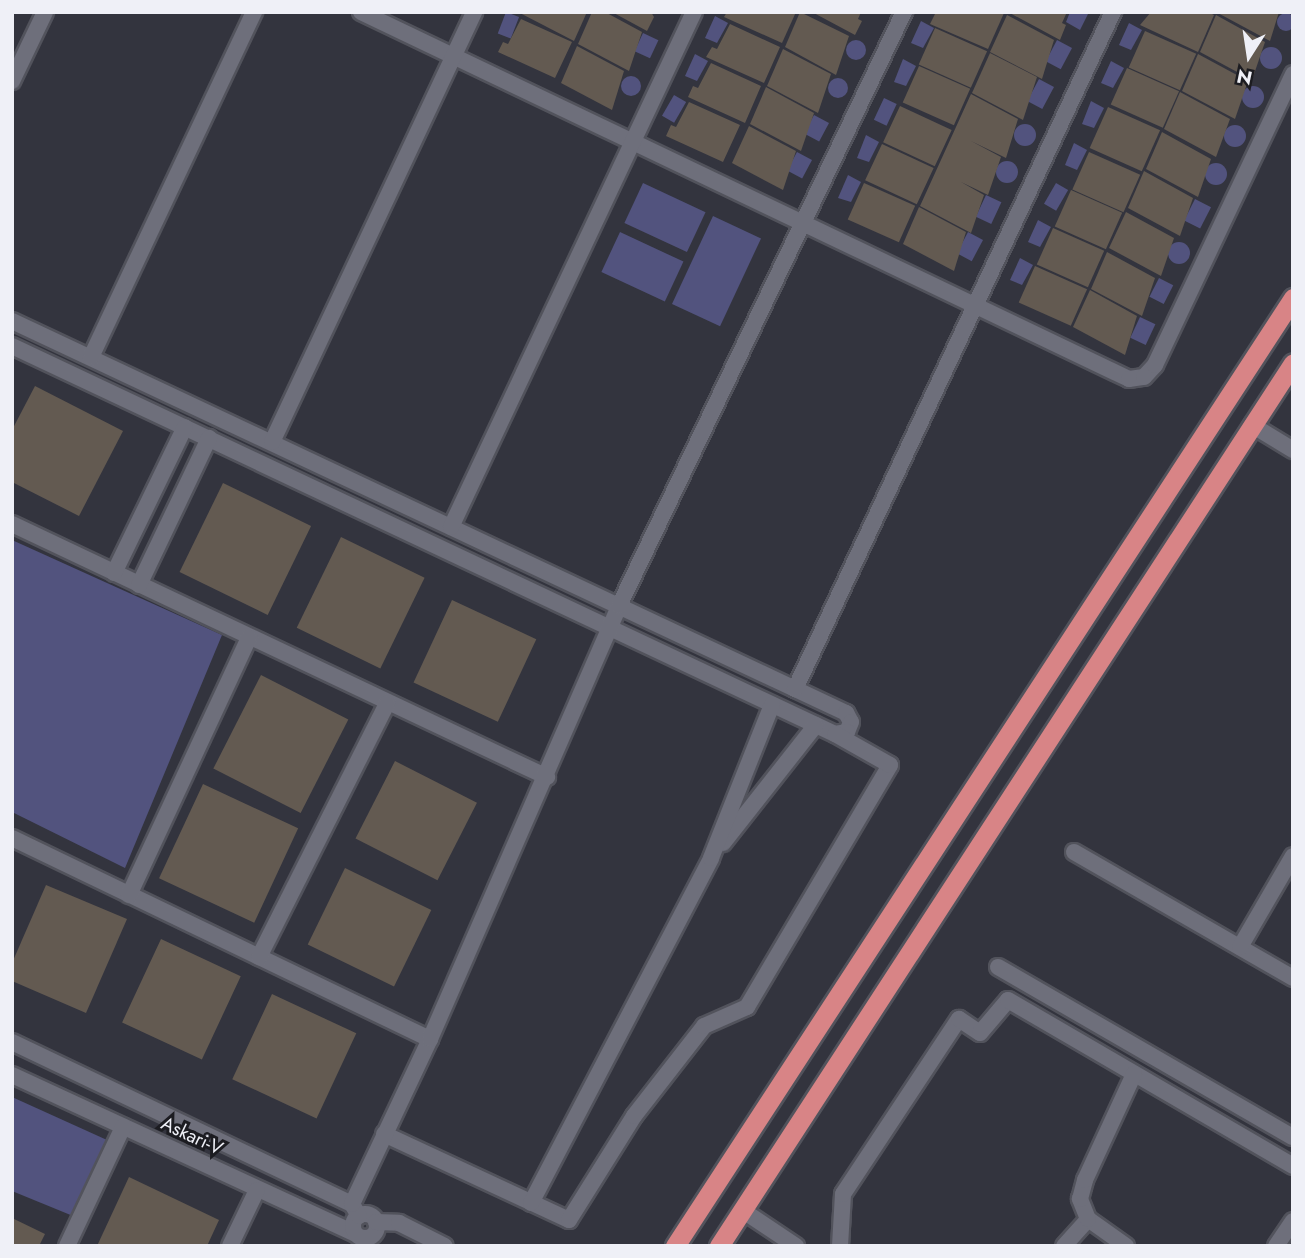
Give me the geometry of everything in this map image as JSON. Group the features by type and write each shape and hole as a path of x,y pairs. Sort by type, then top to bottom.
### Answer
{"highway":[{"path":"675,1246 1293,298"},
{"path":"719,1246 1293,363"}],"street":[{"path":"12,81 45,12"},
{"path":"91,357 254,12"},
{"path":"361,12 1129,379 1144,377 1155,365 1293,74"},
{"path":"272,442 474,12"},
{"path":"451,527 694,12"},
{"path":"369,1234 353,1223 355,1210 384,1134 430,1039 619,606 904,12"},
{"path":"795,689 1113,12"},
{"path":"12,321 850,717 847,732 835,734"},
{"path":"12,346 612,625 835,734 890,765 747,1007 704,1026 634,1116 569,1220 384,1134"},
{"path":"139,585 206,411"},
{"path":"1252,425 1293,450"},
{"path":"114,573 197,432"},
{"path":"12,524 387,704 547,776"},
{"path":"129,895 249,638"},
{"path":"259,957 387,704"},
{"path":"531,1203 711,858 772,705"},
{"path":"711,858 816,725"},
{"path":"12,838 430,1039"},
{"path":"1074,852 1293,978"},
{"path":"1240,947 1293,856"},
{"path":"998,967 1293,1138"},
{"path":"840,1246 843,1194 959,1019 980,1033 1008,1000 1293,1166"},
{"name":"Askari-V","path":"12,1042 355,1210"},
{"path":"1126,1246 1088,1219 1080,1199 1085,1180 1134,1074"},
{"name":"Askari-V","path":"12,1075 257,1190 369,1234 399,1223 445,1246"},
{"path":"67,1246 123,1127"},
{"path":"230,1246 257,1190"},
{"path":"742,1210 796,1246"},
{"path":"1064,1246 1088,1219"},
{"path":"1276,1246 1293,1221"}],"shaded area":[{"path":"506,12 519,17 511,38 498,33"},
{"path":"1070,12 1089,12 1080,30 1066,22"},
{"path":"1286,13 1292,16 1295,22 1292,28 1286,31 1280,28 1277,22 1280,16"},
{"path":"715,16 728,23 717,43 705,38"},
{"path":"921,21 934,28 923,48 911,43"},
{"path":"1129,23 1142,30 1131,50 1119,45"},
{"path":"643,33 658,40 650,58 635,51"},
{"path":"852,40 860,40 866,50 860,60 852,60 846,54 846,46"},
{"path":"1057,40 1072,48 1061,69 1046,61"},
{"path":"1271,47 1279,50 1282,58 1279,66 1271,69 1263,66 1260,58 1263,50"},
{"path":"695,54 708,61 697,81 685,76"},
{"path":"903,59 916,66 906,86 894,82"},
{"path":"1111,61 1124,68 1113,88 1101,83"},
{"path":"627,76 635,76 641,86 635,96 627,96 621,90 621,82"},
{"path":"834,78 842,78 848,88 842,98 834,98 828,92 828,84"},
{"path":"1039,79 1054,87 1042,109 1027,101"},
{"path":"1253,86 1261,89 1264,97 1261,105 1253,108 1245,105 1242,97 1245,89"},
{"path":"674,95 686,102 674,123 662,116"},
{"path":"884,98 897,104 887,126 874,120"},
{"path":"1091,101 1104,108 1094,128 1082,124"},
{"path":"814,115 829,123 819,142 804,134"},
{"path":"1025,124 1033,127 1036,135 1033,143 1025,146 1017,143 1014,135 1017,127"},
{"path":"1235,125 1243,128 1246,136 1243,144 1235,147 1227,144 1224,136 1227,128"},
{"path":"866,135 879,142 869,162 857,158"},
{"path":"1074,143 1087,150 1077,170 1065,165"},
{"path":"797,152 812,160 802,179 787,171"},
{"path":"1007,161 1015,164 1018,172 1015,180 1007,183 999,180 996,172 999,164"},
{"path":"1216,163 1224,166 1227,174 1224,182 1216,185 1208,182 1205,174 1208,166"},
{"path":"848,175 861,182 851,202 838,198"},
{"path":"643,183 706,212 687,252 624,223"},
{"path":"1056,183 1068,190 1056,211 1044,204"},
{"path":"986,195 1001,202 991,224 976,217"},
{"path":"1195,199 1211,207 1200,229 1184,220"},
{"path":"713,216 761,238 720,326 672,304"},
{"path":"1038,220 1051,227 1040,247 1028,242"},
{"path":"620,232 683,262 665,301 601,272"},
{"path":"968,232 983,240 972,261 957,253"},
{"path":"1179,242 1187,245 1190,253 1187,261 1179,264 1171,261 1168,253 1171,245"},
{"path":"1020,258 1033,265 1022,285 1010,280"},
{"path":"1159,278 1173,285 1164,304 1149,297"},
{"path":"1140,317 1155,324 1146,345 1130,338"},
{"path":"12,540 222,635 125,868 12,812"},
{"path":"12,1097 107,1140 73,1216 12,1191"}],"building":[{"path":"518,12 587,12 574,41"},
{"path":"592,12 605,12 642,32 629,71 578,44"},
{"path":"612,12 651,12 654,17 647,31"},
{"path":"727,12 796,12 782,43 724,17"},
{"path":"800,12 849,36 836,75 785,47"},
{"path":"812,12 861,12 858,19 862,21 855,35"},
{"path":"936,12 1004,13 988,49 930,24"},
{"path":"1008,12 1067,12 1062,23 1066,25 1060,40"},
{"path":"1151,12 1208,12 1214,15 1198,52 1140,25"},
{"path":"1216,12 1279,12 1270,41"},
{"path":"1007,15 1054,40 1042,79 990,52"},
{"path":"1216,15 1265,42 1252,80 1200,52"},
{"path":"521,19 572,42 555,78 498,52 503,42 508,44"},
{"path":"730,24 780,47 764,83 706,57 712,47 717,49"},
{"path":"935,28 987,51 971,88 919,65"},
{"path":"1145,31 1196,54 1180,90 1129,68"},
{"path":"577,46 624,71 612,110 561,83"},
{"path":"783,49 831,74 818,113 767,86"},
{"path":"990,53 1037,77 1023,120 972,93"},
{"path":"1198,54 1248,81 1235,119 1182,91"},
{"path":"711,63 761,86 745,123 688,97 693,86 698,88"},
{"path":"919,66 970,89 954,125 903,103"},
{"path":"1127,68 1179,91 1163,128 1111,105"},
{"path":"766,87 814,113 801,151 750,124"},
{"path":"1180,92 1230,119 1216,157 1164,129"},
{"path":"971,94 1018,119 1006,158 971,141 1001,157 988,195 961,182 984,195 971,233 920,206"},
{"path":"689,102 740,125 723,162 666,136 671,125 676,127"},
{"path":"900,106 952,130 935,166 883,142"},
{"path":"1108,107 1160,130 1142,171 1090,148"},
{"path":"749,126 796,151 783,190 732,163"},
{"path":"1162,132 1211,159 1198,197 1146,169"},
{"path":"882,144 934,168 917,204 865,180"},
{"path":"1089,152 1140,175 1123,212 1072,189"},
{"path":"1144,171 1193,198 1180,236 1128,208"},
{"path":"864,183 915,206 899,242 848,220"},
{"path":"1071,190 1122,213 1106,249 1055,227"},
{"path":"919,207 966,232 954,271 903,244"},
{"path":"1126,212 1174,238 1161,276 1109,248"},
{"path":"1053,228 1104,251 1088,287 1037,265"},
{"path":"1107,252 1155,278 1142,316 1091,289"},
{"path":"1035,266 1087,289 1071,326 1019,303"},
{"path":"1090,290 1137,316 1125,355 1073,327"},
{"path":"35,386 123,431 79,516 12,482 12,430"},
{"path":"223,483 311,526 268,615 180,572"},
{"path":"341,537 425,578 380,669 297,628"},
{"path":"452,600 536,639 498,722 414,682"},
{"path":"261,675 348,719 301,813 213,769"},
{"path":"395,761 477,803 437,880 356,839"},
{"path":"203,784 298,828 254,923 159,878"},
{"path":"345,868 431,910 394,986 308,944"},
{"path":"46,885 127,919 86,1013 12,981 12,963"},
{"path":"161,939 241,976 202,1060 122,1022"},
{"path":"272,994 356,1033 317,1118 232,1079"},
{"path":"129,1177 219,1220 207,1246 97,1246"},
{"path":"12,1218 45,1234 39,1246 12,1246"}]}
